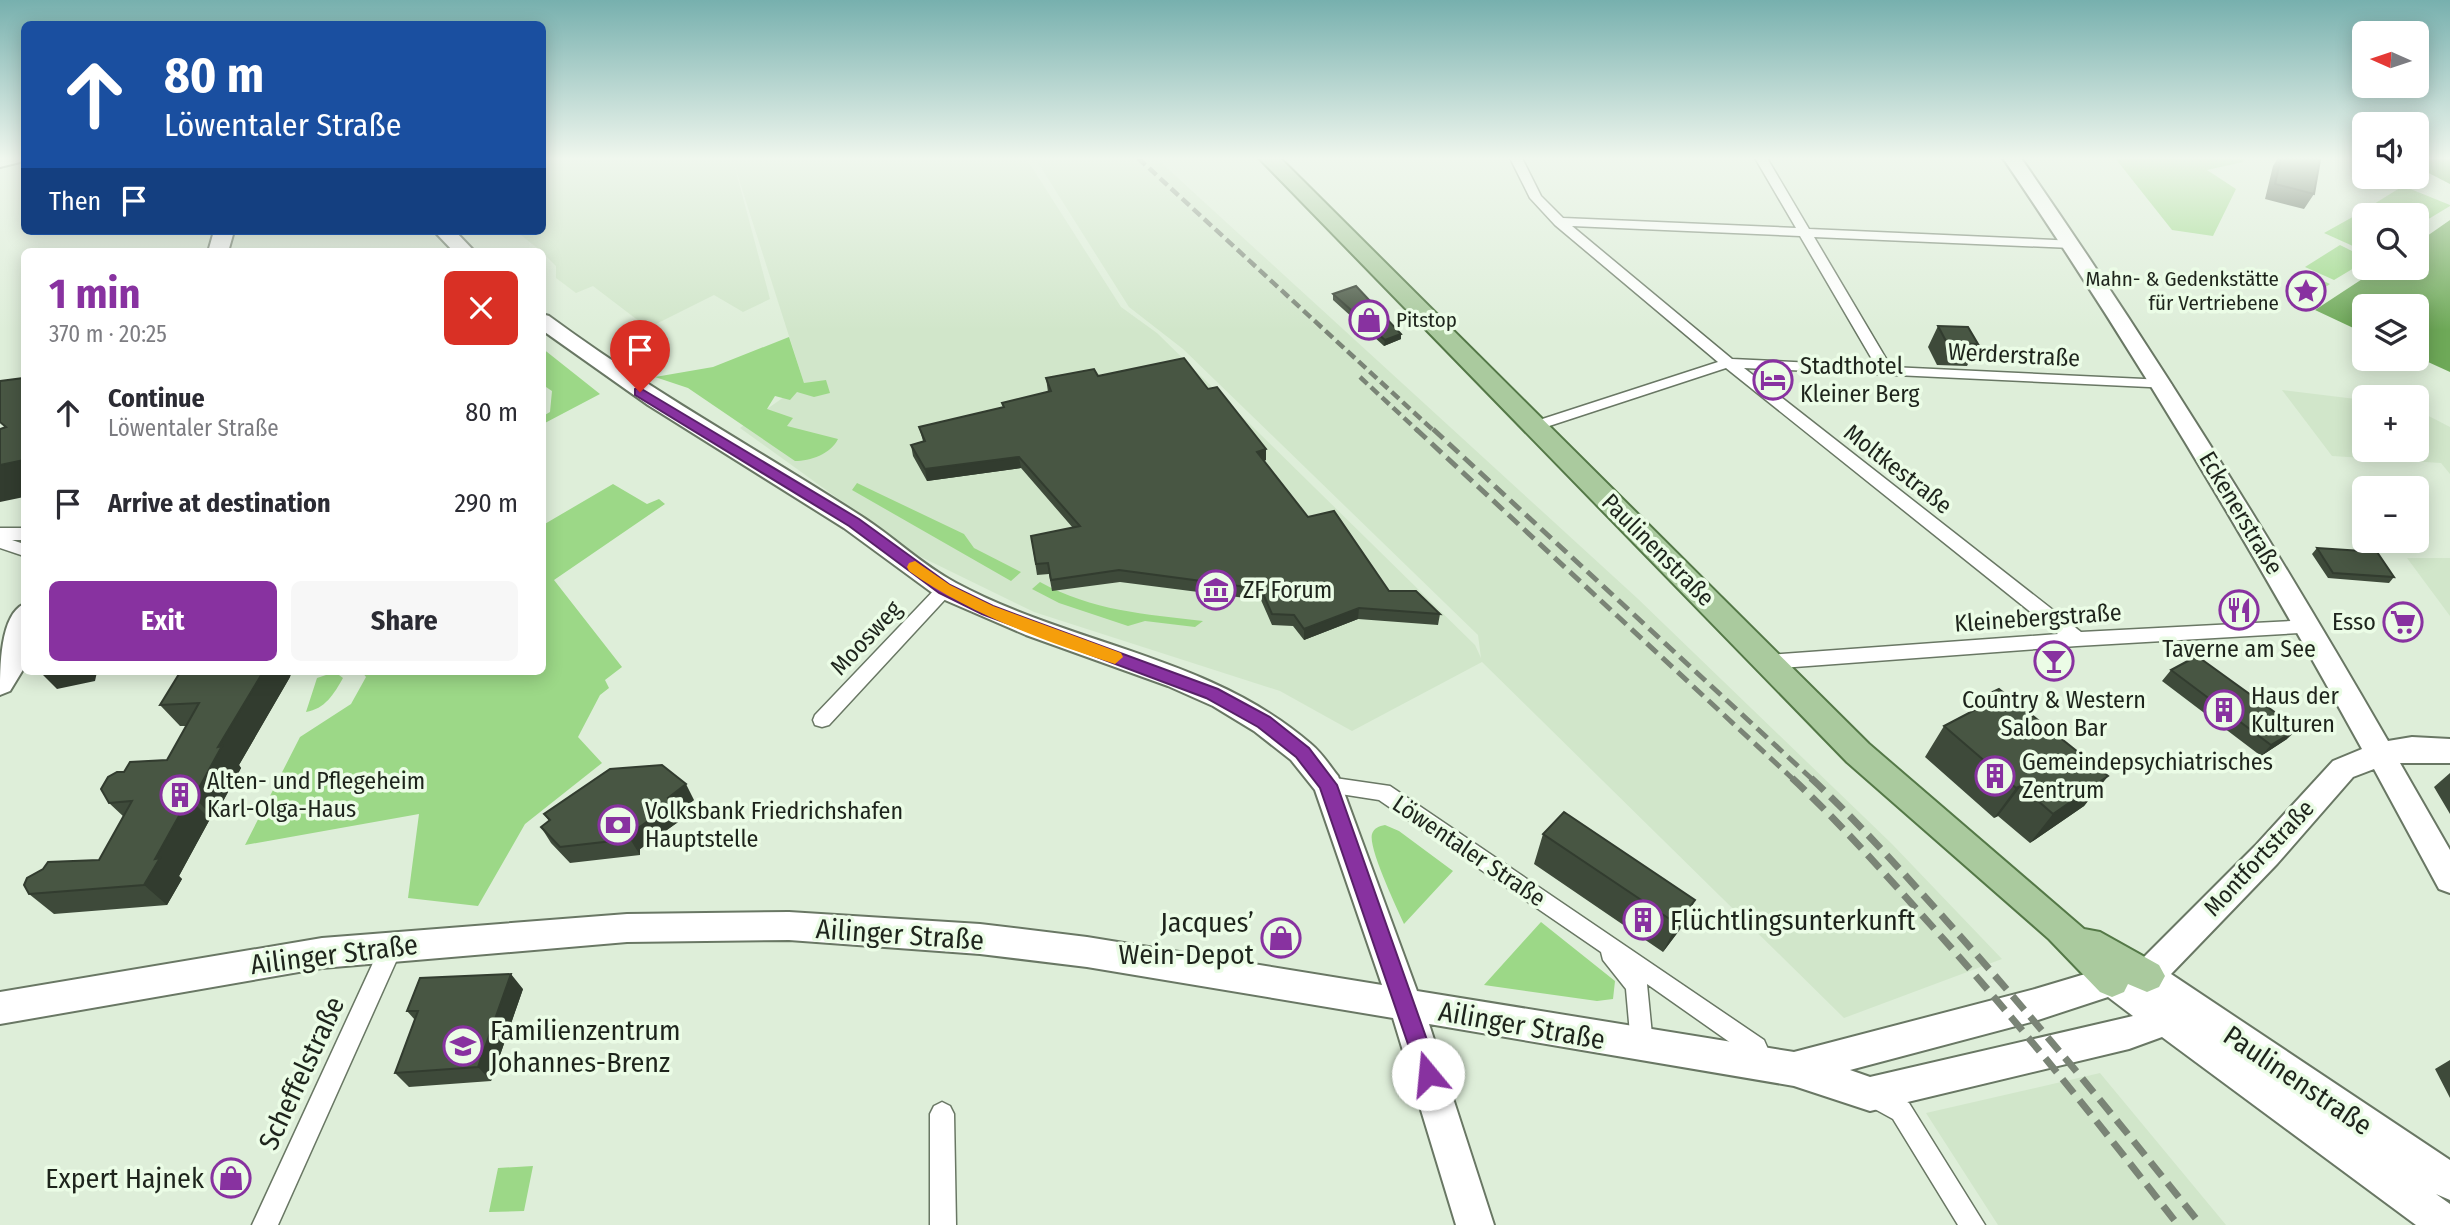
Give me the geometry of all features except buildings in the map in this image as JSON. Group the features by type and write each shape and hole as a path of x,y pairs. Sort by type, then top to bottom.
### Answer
{"main road":[{"name":"Paulinenstraße","path":"1326,215 1858,753 2062,928 2112,981"},
{"name":"Eckenerstraße","path":"2052,215 2165,385 2310,627"},
{"path":"448,235 461,248"},
{"name":"Montfortstraße","path":"2147,976 2266,855 2328,783 2343,769 2381,754"},
{"name":"Ailinger Straße","path":"392,946 671,926 789,926 875,931 980,939 1087,952 1404,1005"},
{"name":"Paulinenstraße","path":"2062,928 2147,976"},
{"name":"Ailinger Straße","path":"1779,1067 2022,1008 2112,981"},
{"name":"Paulinenstraße","path":"2160,1016 2447,1225"}],"street":[{"name":"Moltkestraße","path":"1552,215 1728,363 2077,639"},
{"path":"1795,215 1886,371"},
{"path":"1559,222 2072,244"},
{"path":"546,323 640,392 854,523 945,589 988,610 1212,693 1264,722 1303,752 1328,785 1404,1005 1475,1225"},
{"name":"Werderstraße","path":"1535,426 1728,363 2165,385"},
{"path":"0,537 21,534"},
{"path":"0,537 7,545 21,549"},
{"name":"Moosweg","path":"822,720 945,589"},
{"path":"0,651 21,619"},
{"name":"Kleinebergstraße","path":"1769,662 2077,639 2310,627"},
{"name":"Eckenerstraße","path":"2310,627 2450,879"},
{"path":"0,684 21,651"},
{"path":"2381,754 2412,749 2450,751"},
{"name":"Löwentaler Straße","path":"1328,785 1383,792 1600,939 1779,1067"},
{"path":"1600,939 1637,986 1642,1045"},
{"name":"Ailinger Straße","path":"0,1007 312,954 392,946"},
{"name":"Scheffelstraße","path":"265,1225 392,946"},
{"path":"1870,1094 2129,1033 2150,1026 2160,1016 2147,976 2112,981"},
{"name":"Paulinenstraße","path":"2147,976 2450,1182"},
{"name":"Paulinenstraße","path":"2112,981 2160,1016"},
{"name":"Ailinger Straße","path":"1404,1005 1779,1067 1870,1094"},
{"path":"1870,1094 1901,1111 1972,1225"},
{"path":"942,1114 943,1225"}],"shaded area":[{"path":"546,215 748,215 770,299 743,312 714,295 648,328 593,286 576,293 556,278 556,266 546,256 546,248 537,248 521,235 546,235"},
{"path":"750,215 1062,215 1121,307 1157,333 1475,645 1481,658 1478,635 1183,349 1129,307 1071,215 1218,215 1637,598 1892,844 2002,959 1844,1018 1482,662 1352,731 1280,691 1034,612 915,554 740,428 804,383"},
{"path":"2160,215 2223,215 2213,236 2172,230"},
{"path":"2352,217 2352,246 2324,233"},
{"path":"2450,220 2450,372 2429,362 2429,294 2352,294 2352,327 2315,310 2361,280 2429,280 2429,235"},
{"path":"2340,245 2352,251 2352,269 2334,280 2305,267"},
{"path":"2302,271 2330,284 2303,302 2297,299"},
{"path":"789,337 804,383 826,380 830,393 814,397 797,392 790,400 775,396 767,409 793,418 787,426 838,439 825,453 807,460 795,461 688,388 655,377 713,367"},
{"path":"546,351 600,394 546,422 552,391 546,387"},
{"path":"2282,390 2352,399 2352,457 2332,456"},
{"path":"2429,416 2450,427 2450,474 2441,463 2425,462 2429,462"},
{"path":"857,483 964,534 974,548 1021,572 1011,581 852,490"},
{"path":"613,484 647,504 659,499 665,504 554,580 622,667 605,680 609,688 600,695 578,737 602,763 525,824 478,906 408,898 419,814 245,845 300,737 351,704 366,677 364,675 546,675 546,523"},
{"path":"2407,558 2450,558 2450,616"},
{"path":"1040,582 1060,592 1119,610 1203,621 1195,627 1145,621 1128,626 1059,603 1032,589"},
{"path":"339,675 343,678 324,704 306,712 317,678"},
{"path":"1385,825 1399,831 1453,871 1404,924 1374,852 1372,834 1374,830"},
{"path":"1541,922 1615,981 1613,999 1597,1001 1484,985"},
{"path":"2100,1073 2226,1225 1998,1225 1926,1113"},
{"path":"533,1166 524,1211 489,1212 498,1168"}],"railway":[{"path":"1200,215 1434,431"},
{"path":"1360,377 1418,431"},
{"path":"1416,429 1794,780"},
{"path":"1433,429 1813,780"},
{"path":"1792,778 1857,844 2020,1027 2178,1225"},
{"path":"1811,778 1890,858 2004,986 2104,1104 2201,1225"}],"slow traffic":[{"path":"915,567 945,589 988,610 1115,657"}],"place":[{"name":"Mahn- & Gedenkstätte für Vertriebene","path":"2306,291"},
{"name":"Pitstop","path":"1369,320"},
{"name":"Stadthotel Kleiner Berg","path":"1773,380"},
{"name":"ZF Forum","path":"1216,590"},
{"name":"Taverne am See","path":"2239,610"},
{"name":"Esso","path":"2403,622"},
{"name":"Country & Western Saloon Bar","path":"2054,661"},
{"name":"Haus der Kulturen","path":"2224,710"},
{"name":"Gemeindepsychiatrisches Zentrum","path":"1995,776"},
{"name":"Alten- und Pflegeheim Karl-Olga-Haus","path":"180,795"},
{"name":"Volksbank Friedrichshafen Hauptstelle","path":"618,825"},
{"name":"Flüchtlingsunterkunft","path":"1643,920"},
{"name":"Jacques’ Wein-Depot","path":"1281,938"},
{"name":"Familienzentrum Johannes-Brenz","path":"463,1046"},
{"name":"Expert Hajnek","path":"231,1178"}],"route":[{"path":"640,392 854,523 945,589 988,610 1212,693 1264,722 1303,752 1328,785 1415,1030 1428,1074"}]}
